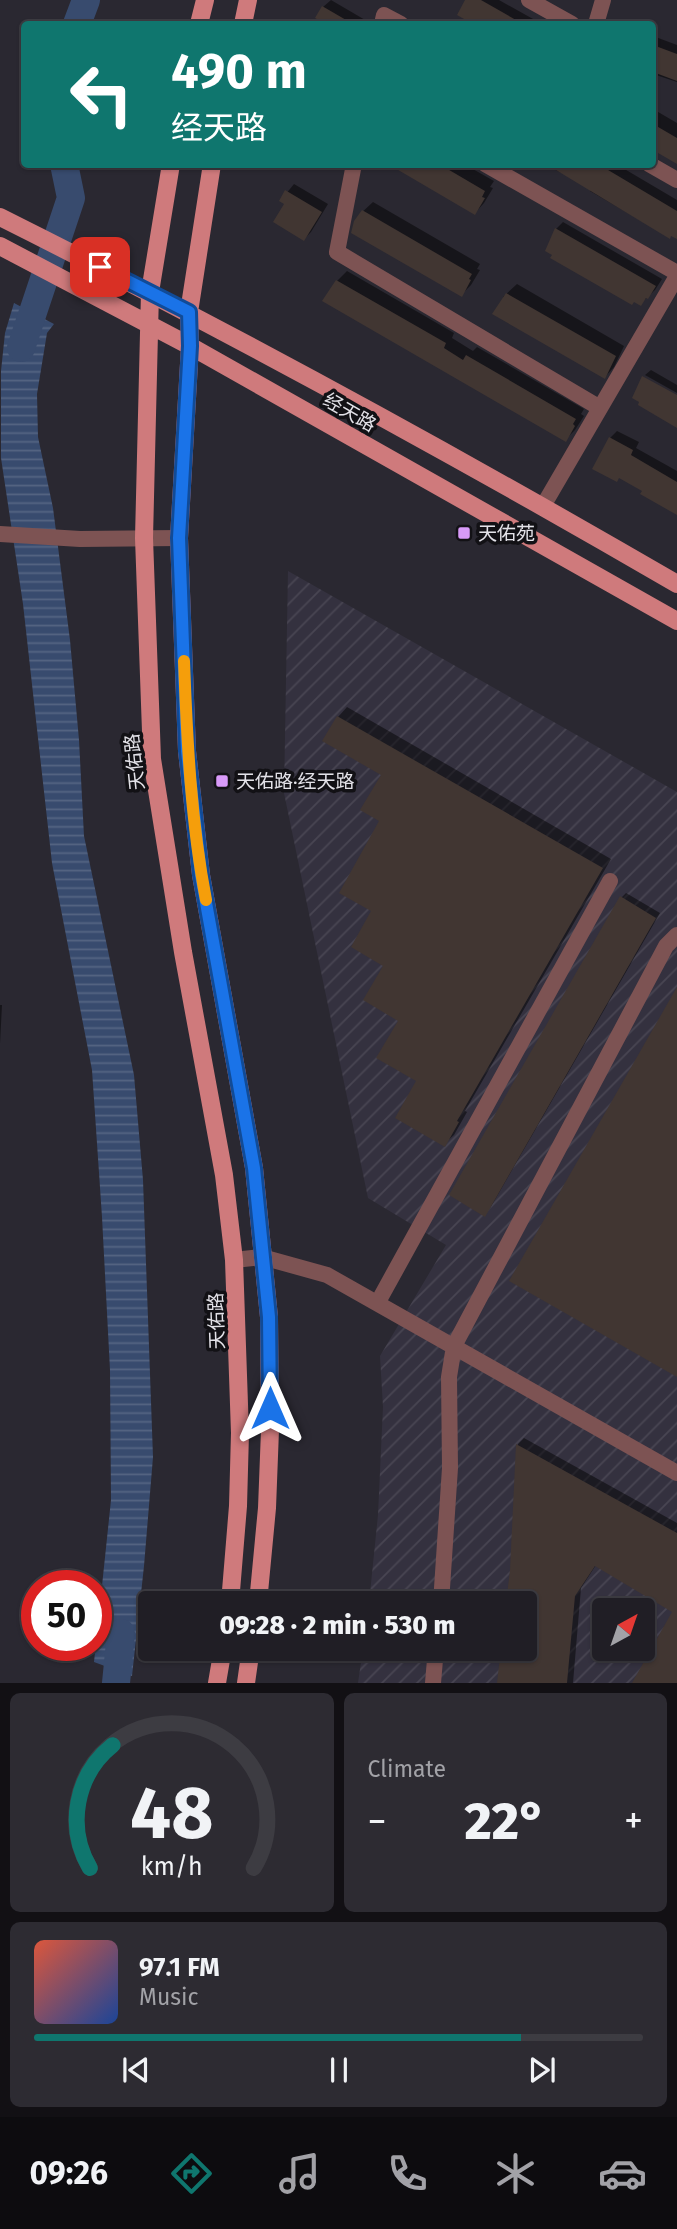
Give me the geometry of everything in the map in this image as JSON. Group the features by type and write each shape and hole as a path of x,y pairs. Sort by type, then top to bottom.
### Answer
{"main road":[{"path":"201,21 205,0"},
{"path":"244,21 248,0"},
{"name":"天佑路","path":"170,168 150,292 144,538 152,759 183,952 222,1163 234,1260 240,1433 238,1506 231,1591"},
{"path":"211,168 189,312 190,346 179,538 187,751 201,875 254,1168 269,1317 270,1430 267,1508 259,1591"},
{"name":"经天路","path":"0,217 189,312 543,506 677,584"},
{"name":"经天路","path":"0,246 150,323 677,621"},
{"path":"217,1683 221,1661"},
{"path":"246,1683 249,1661"}],"street":[{"path":"529,0 567,21"},
{"path":"597,21 603,0"},
{"path":"383,21 384,15 395,21"},
{"path":"353,168 337,252 600,408"},
{"path":"492,168 677,274 543,506"},
{"path":"656,168 677,180"},
{"path":"0,534 80,539 179,538"},
{"path":"378,1302 610,881"},
{"path":"442,1591 450,1468 449,1377 454,1346 666,946 677,935"},
{"path":"234,1260 262,1257 327,1275 677,1473"},
{"path":"433,1683 435,1661"}],"shaded area":[{"path":"288,571 677,792 677,1683 358,1683 361,1661 537,1661 537,1591 370,1591 378,1515 383,1407 380,1356 446,1245 368,1198 284,793"}],"water":[{"path":"14,303 54,324 47,333 37,394 38,437 53,508 70,640 84,836 134,1075 143,1180 153,1457 141,1591 138,1591 138,1621 132,1676 94,1662 112,1661 112,1570 104,1570 111,1500 110,1370 102,1217 92,1070 52,863 23,604 1,458 1,371 5,333"}],"building":[{"path":"465,0 481,0 518,21 463,21 464,19 457,15"},
{"path":"322,6 348,21 320,21 315,18"},
{"path":"656,46 677,54 677,81 656,73"},
{"path":"656,126 677,138 677,164 656,152"},
{"path":"395,168 446,168 485,191 482,197 485,198 475,215"},
{"path":"553,168 605,168 677,211 677,239 671,236 670,239"},
{"path":"285,190 322,212 304,241 273,222 284,204 279,201"},
{"path":"362,210 472,274 462,297 351,233 354,221"},
{"path":"555,228 656,286 648,299 646,298 641,306 634,302 632,305 550,258 552,255 545,251"},
{"path":"336,280 446,343 444,348 463,360 466,355 576,419 566,442 322,301"},
{"path":"506,293 616,356 605,379 492,314"},
{"path":"642,376 677,395 677,428 638,405 639,402 632,398"},
{"path":"609,437 633,450 631,455 677,482 677,515 640,494 642,491 619,478 617,482 592,469"},
{"path":"337,716 603,868 457,1121 459,1122 445,1147 395,1118 416,1081 376,1058 398,1021 363,1000 383,966 351,947 371,911 339,893 379,821 360,810 381,775 322,741"},
{"path":"620,896 656,918 485,1217 449,1195"},
{"path":"677,987 677,1377 509,1281"},
{"path":"516,1444 677,1533 677,1683 632,1683 644,1661 655,1661 655,1642 672,1612 655,1602 655,1598 649,1598 595,1566 575,1596 567,1683 497,1683 500,1661 537,1661 537,1591 507,1591"}],"waterway":[{"path":"78,21 86,0"},
{"path":"21,348 71,198 65,168"},
{"path":"116,1683 121,1633"}],"slow traffic":[{"path":"184,661 187,751 206,900"}],"place":[{"name":"天佑苑","path":"464,533"},
{"name":"天佑路·经天路","path":"222,781"}],"route":[{"path":"100,267 189,312 190,346 179,538 187,751 201,875 254,1168 269,1317 270,1408"}]}
